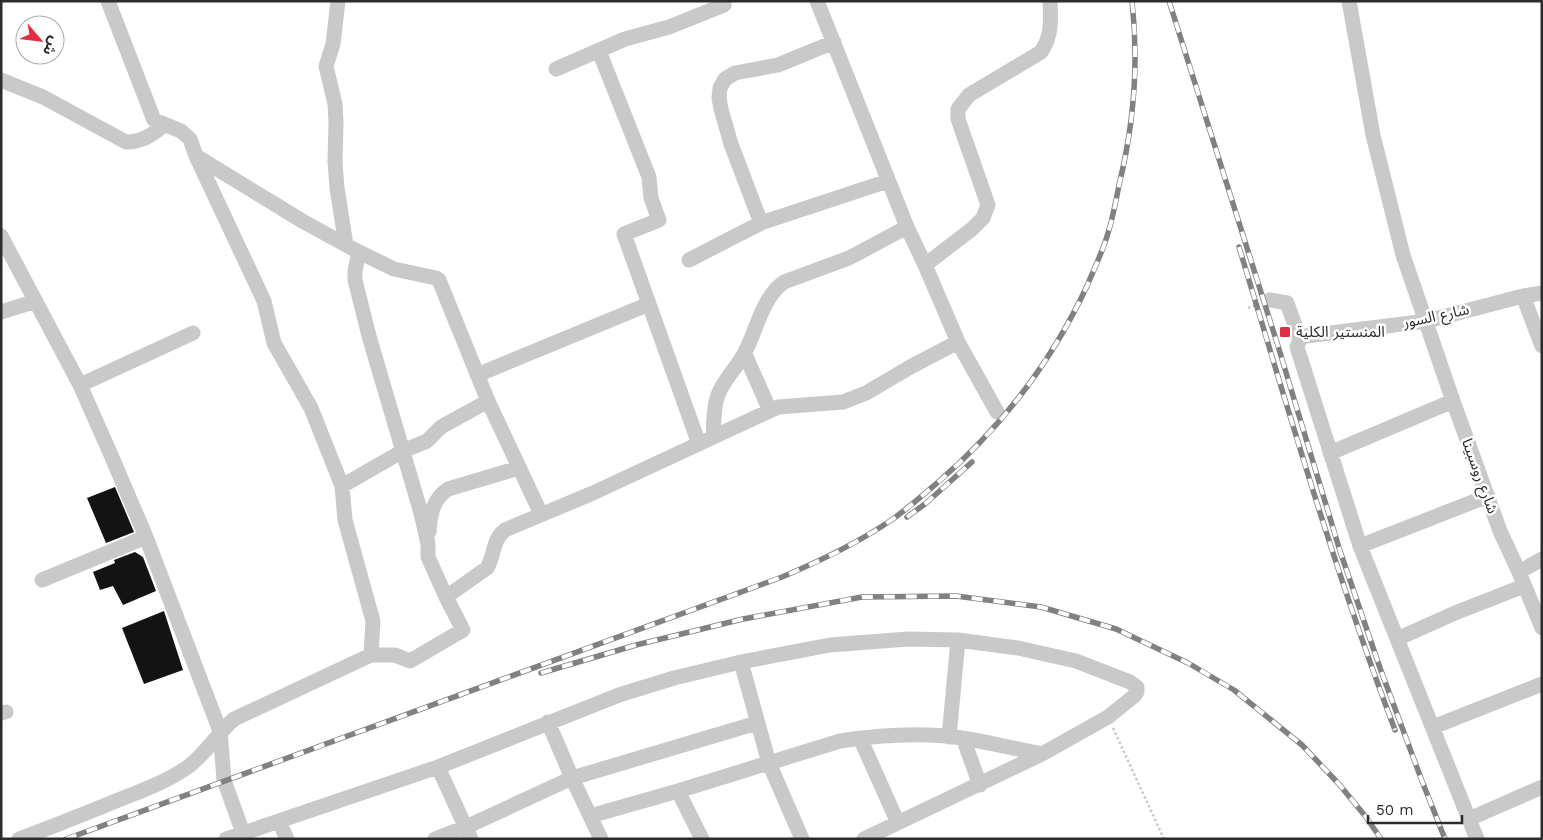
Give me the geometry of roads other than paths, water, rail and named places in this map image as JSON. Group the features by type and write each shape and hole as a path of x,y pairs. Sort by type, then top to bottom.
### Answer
{"street":[{"path":"108,1 148,108 154,120 181,131 190,139 196,156 264,301 274,343 311,408 342,486 345,520 373,621 371,655"},
{"path":"338,1 333,44 326,66 335,104 337,188 352,249 355,280 368,336 421,513 428,544"},
{"path":"817,1 907,227 958,342 997,412"},
{"path":"925,265 972,230 983,218 988,205 958,119 958,109 969,95 1041,52 1047,43 1051,28 1050,1"},
{"name":"شارع روسبينا","path":"1349,1 1373,135 1404,255 1453,401 1500,531 1542,628"},
{"path":"556,69 625,38 670,27 724,4"},
{"path":"762,223 731,144 721,109 720,88 725,79 735,73 778,64 834,42"},
{"path":"598,51 649,177 650,198 658,220 624,234 699,444"},
{"path":"1,80 43,97 126,142 150,137 164,125"},
{"path":"196,156 352,249 394,269 439,280 488,401 541,514"},
{"path":"689,260 762,223 888,181"},
{"path":"713,437 718,396 729,373 745,354 770,296 777,287 784,282 849,258 907,227"},
{"path":"1,236 80,385 146,537 220,731 224,780 243,833"},
{"name":"شارع السور","path":"1300,339 1306,336 1427,321 1523,296 1542,293"},
{"path":"1523,296 1542,346"},
{"path":"1270,300 1287,303 1300,339 1298,347 1360,546 1477,839"},
{"path":"1,312 36,301"},
{"path":"477,375 649,304"},
{"path":"80,385 194,333"},
{"path":"446,597 487,568 492,561 495,541 505,530 593,493 778,407 843,402 866,393 958,342"},
{"path":"745,354 770,411"},
{"path":"342,486 403,451 427,441 441,426 488,401"},
{"path":"1330,453 1453,401"},
{"path":"19,839 164,781 189,765 234,718 371,655 394,655 410,661 463,630 428,557 429,522 433,508 436,500 448,490 519,468"},
{"path":"1360,546 1488,496"},
{"path":"42,580 146,537"},
{"path":"1397,639 1455,613 1522,579 1542,559"},
{"path":"226,839 438,767 548,722 646,686 741,662 830,645 908,639 958,640 1018,648 1076,661 1130,682 1137,687 1138,692 1108,717 1042,754 864,839"},
{"path":"958,640 956,738 980,784"},
{"path":"741,662 769,762 802,839"},
{"path":"1433,727 1542,684"},
{"path":"548,722 601,839"},
{"path":"435,839 468,833 572,778 757,723"},
{"path":"590,816 840,741 860,738 898,736 956,738 1042,754"},
{"path":"860,738 898,823"},
{"path":"438,767 468,833"},
{"path":"1469,820 1542,787"},
{"path":"678,791 702,839"},
{"path":"279,821 287,839"}],"railway":[{"path":"66,839 782,577 851,545 908,508 960,462 1003,417 1041,368 1087,286 1110,227 1132,117 1135,71 1132,1"},
{"path":"1169,1 1278,346 1340,551 1380,668 1445,839"},
{"path":"1239,247 1332,550 1395,730"},
{"path":"907,517 925,504 972,462"},
{"path":"541,673 636,645 743,619 862,597 956,596 1041,607 1116,629 1188,663 1234,690 1302,745 1338,783 1366,817 1381,839"}],"place":[{"name":"المنستير الكلية","path":"1285,332"}]}
